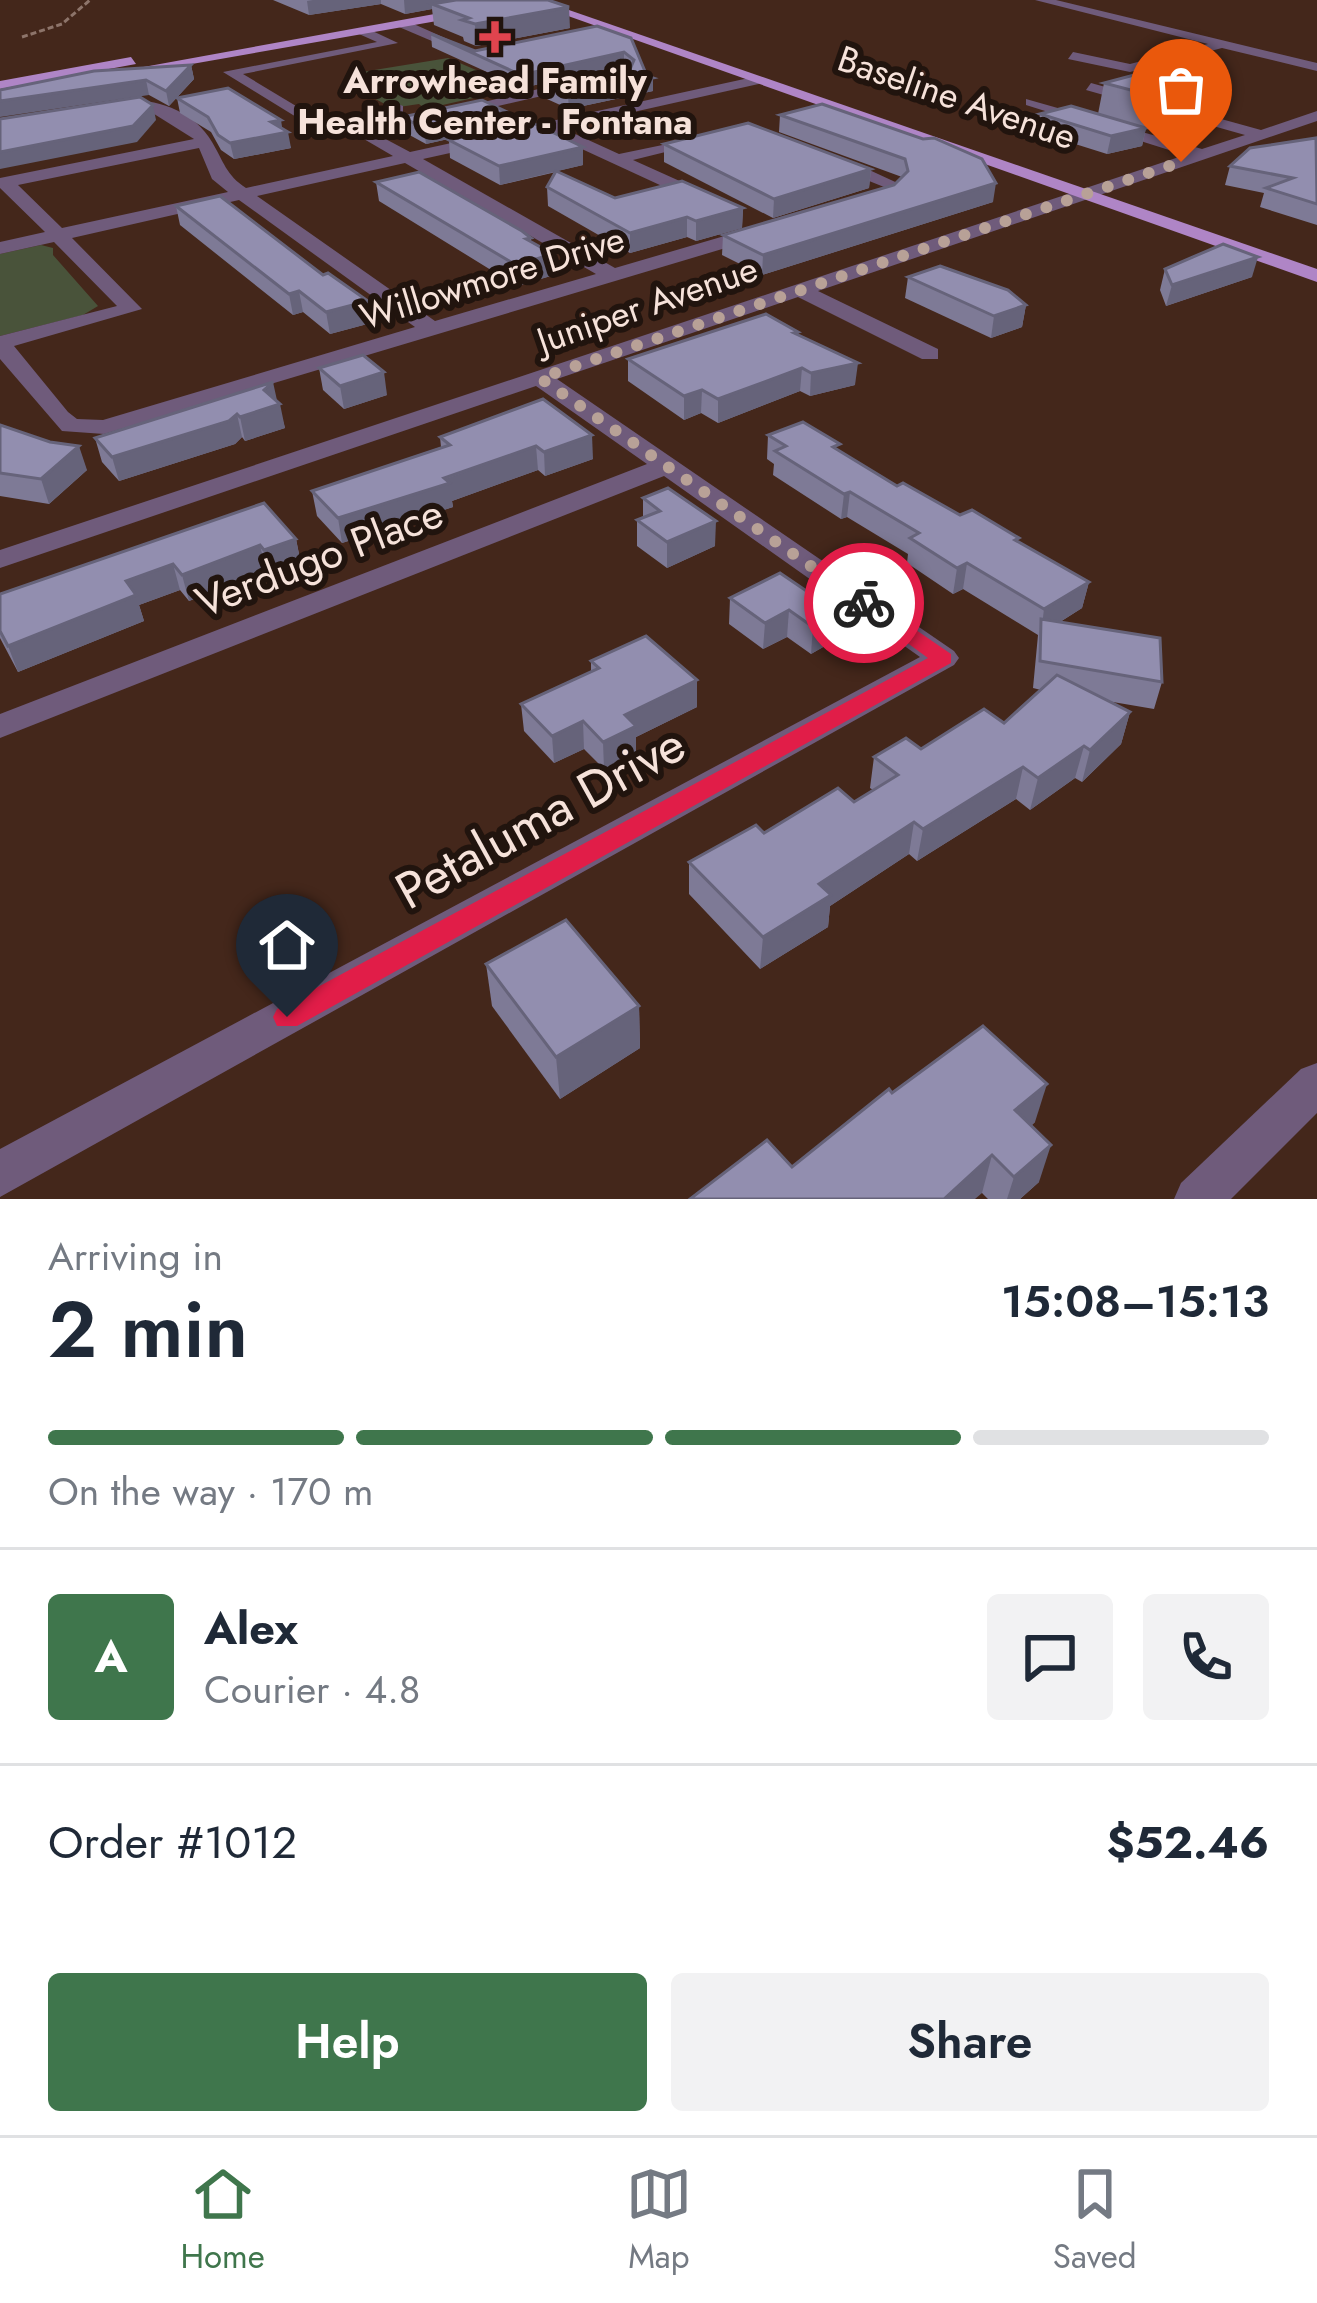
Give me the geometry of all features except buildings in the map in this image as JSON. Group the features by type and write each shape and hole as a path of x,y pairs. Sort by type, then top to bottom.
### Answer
{"main road":[{"path":"508,4 529,0"},
{"name":"Baseline Avenue","path":"529,0 1317,276"},
{"name":"Baseline Avenue","path":"576,0 1317,255"},
{"path":"0,94 403,24 482,4"},
{"path":"0,85 482,4"}],"street":[{"path":"1050,1 1317,67"},
{"path":"403,24 476,55"},
{"path":"579,35 611,29"},
{"path":"230,72 391,43 364,31"},
{"path":"1073,56 1130,68 1223,44"},
{"path":"204,58 320,126 398,109"},
{"path":"249,86 290,76 273,63"},
{"path":"602,78 363,132 612,275"},
{"path":"0,248 758,80"},
{"path":"1090,87 1262,135"},
{"path":"91,109 145,102 189,125 205,142 221,179 432,329"},
{"path":"1031,102 1203,154"},
{"name":"Juniper Avenue","path":"0,559 1317,116"},
{"path":"1286,127 1317,135"},
{"path":"548,128 771,229"},
{"path":"618,159 727,132"},
{"path":"3,182 205,142"},
{"path":"811,152 895,186 885,196 839,209"},
{"path":"0,344 131,309 3,182"},
{"name":"Willowmore Drive","path":"0,344 70,426 104,427 794,222"},
{"path":"802,291 930,354"},
{"path":"540,378 669,465"},
{"name":"Petaluma Drive","path":"0,1174 943,658 669,465"},
{"name":"Verdugo Place","path":"0,727 669,465"},
{"path":"1198,1199 1317,1083"},
{"path":"0,1184 5,1199"}],"path":[{"path":"22,37 62,23 90,0"}],"green space":[{"path":"448,58 518,88 425,109 419,104 392,108 350,85 362,72"},
{"path":"41,245 53,248 53,255 98,306 83,315 0,336 0,254"}],"way so far":[{"path":"864,603 540,378 1181,162"}],"place":[{"name":"Arrowhead Family Health Center - Fontana","path":"495,37"}],"route":[{"path":"287,1017 943,658 864,603"}]}
